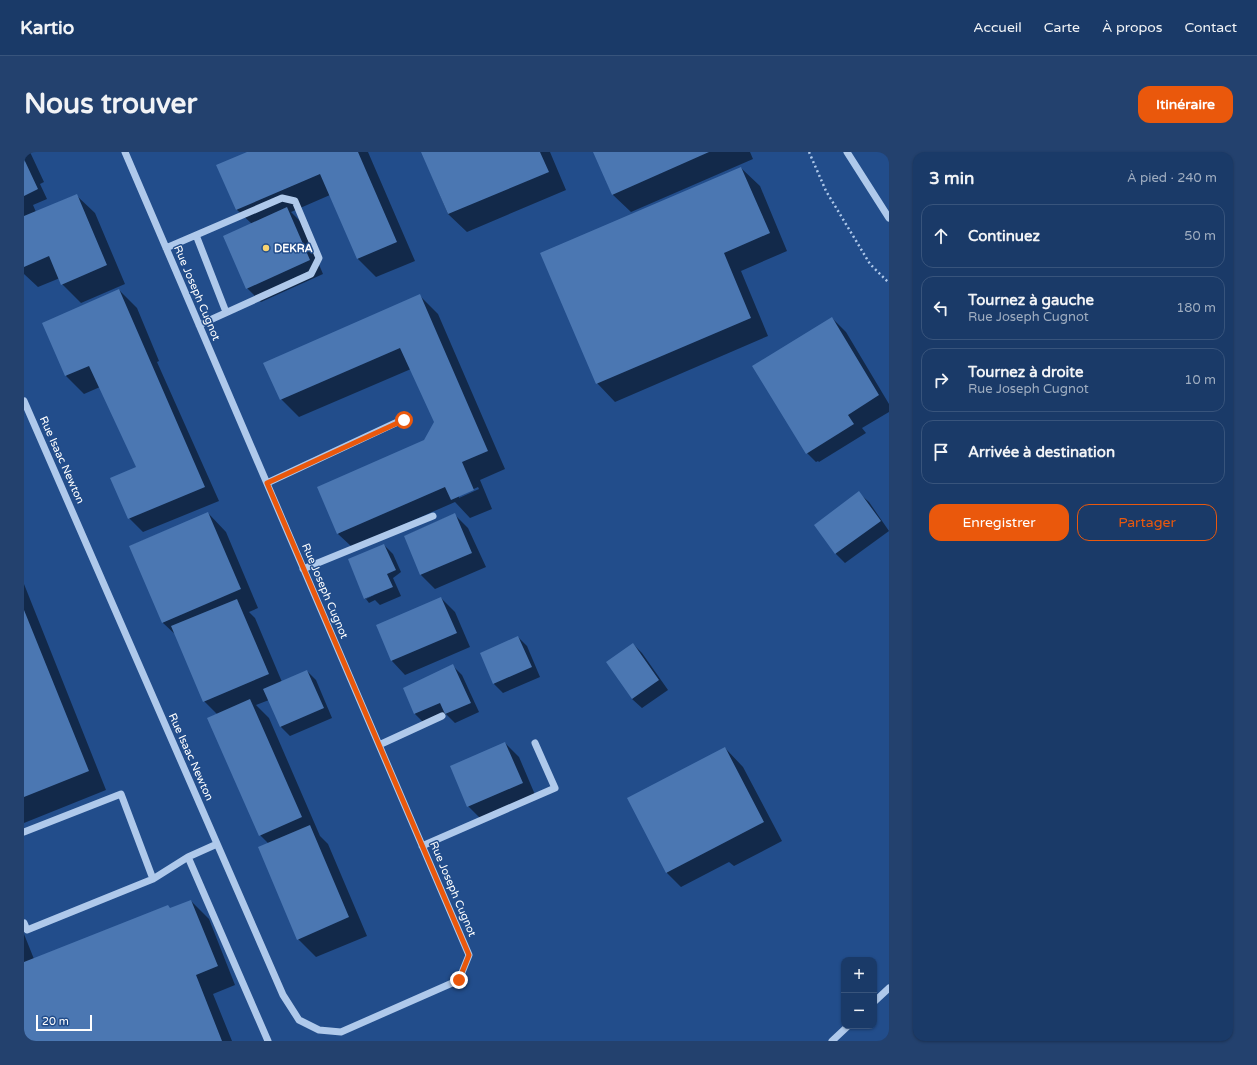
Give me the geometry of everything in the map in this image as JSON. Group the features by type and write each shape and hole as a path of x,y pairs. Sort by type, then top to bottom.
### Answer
{"street":[{"name":"Rue Joseph Cugnot","path":"125,152 469,955 459,980 400,1006"},
{"path":"847,152 889,218"},
{"path":"166,248 282,198 295,200 319,258 311,274 199,325"},
{"path":"196,235 226,312"},
{"name":"Rue Isaac Newton","path":"24,401 283,995 299,1020 318,1030 342,1032 400,1006"},
{"path":"267,483 404,420"},
{"path":"304,569 433,516"},
{"path":"379,745 442,716"},
{"path":"422,846 555,788 535,743"},
{"path":"24,832 121,794 153,879"},
{"path":"24,923 27,930 153,879 188,856 217,844"},
{"path":"188,856 268,1041"},
{"path":"877,999 889,988"},
{"path":"832,1041 845,1029"}],"path":[{"path":"809,152 826,191 870,264 889,282"}],"building":[{"path":"247,152 358,152 397,242 357,259 320,174 236,210 216,165"},
{"path":"421,152 540,152 549,172 448,214"},
{"path":"593,152 709,152 612,195"},
{"path":"24,159 38,189 24,196"},
{"path":"741,167 770,233 724,253 751,318 596,384 540,253"},
{"path":"77,194 107,265 61,285 49,256 24,267 24,216"},
{"name":"DEKRA","path":"287,207 310,260 246,289 223,236"},
{"path":"119,289 205,487 128,519 110,478 136,467 89,366 65,376 42,323"},
{"path":"420,294 488,451 462,462 474,490 451,500 445,487 337,534 317,487 424,440 434,422 400,348 280,400 263,363"},
{"path":"832,317 879,395 848,415 854,424 806,454 752,366"},
{"path":"859,491 881,521 835,554 814,525"},
{"path":"208,512 241,589 162,623 129,546"},
{"path":"455,513 472,553 420,575 404,536"},
{"path":"384,544 396,570 387,574 393,587 364,599 348,559"},
{"path":"441,597 457,633 391,661 376,625"},
{"path":"237,599 269,674 203,702 171,626"},
{"path":"24,610 89,771 24,797"},
{"path":"518,636 532,667 493,684 480,653"},
{"path":"633,643 659,680 632,699 606,662"},
{"path":"453,664 471,703 445,714 440,703 414,714 403,688"},
{"path":"307,670 324,708 280,727 263,689"},
{"path":"250,699 302,817 259,836 207,718"},
{"path":"505,742 523,783 467,807 450,766"},
{"path":"725,747 764,822 666,873 627,798"},
{"path":"310,825 349,917 297,940 258,847"},
{"path":"191,900 218,966 196,975 222,1041 24,1041 24,962 168,905 170,908"}],"place":[{"name":"DEKRA","path":"266,248"}],"route":[{"path":"404,420 267,483 469,955 459,980"}]}
